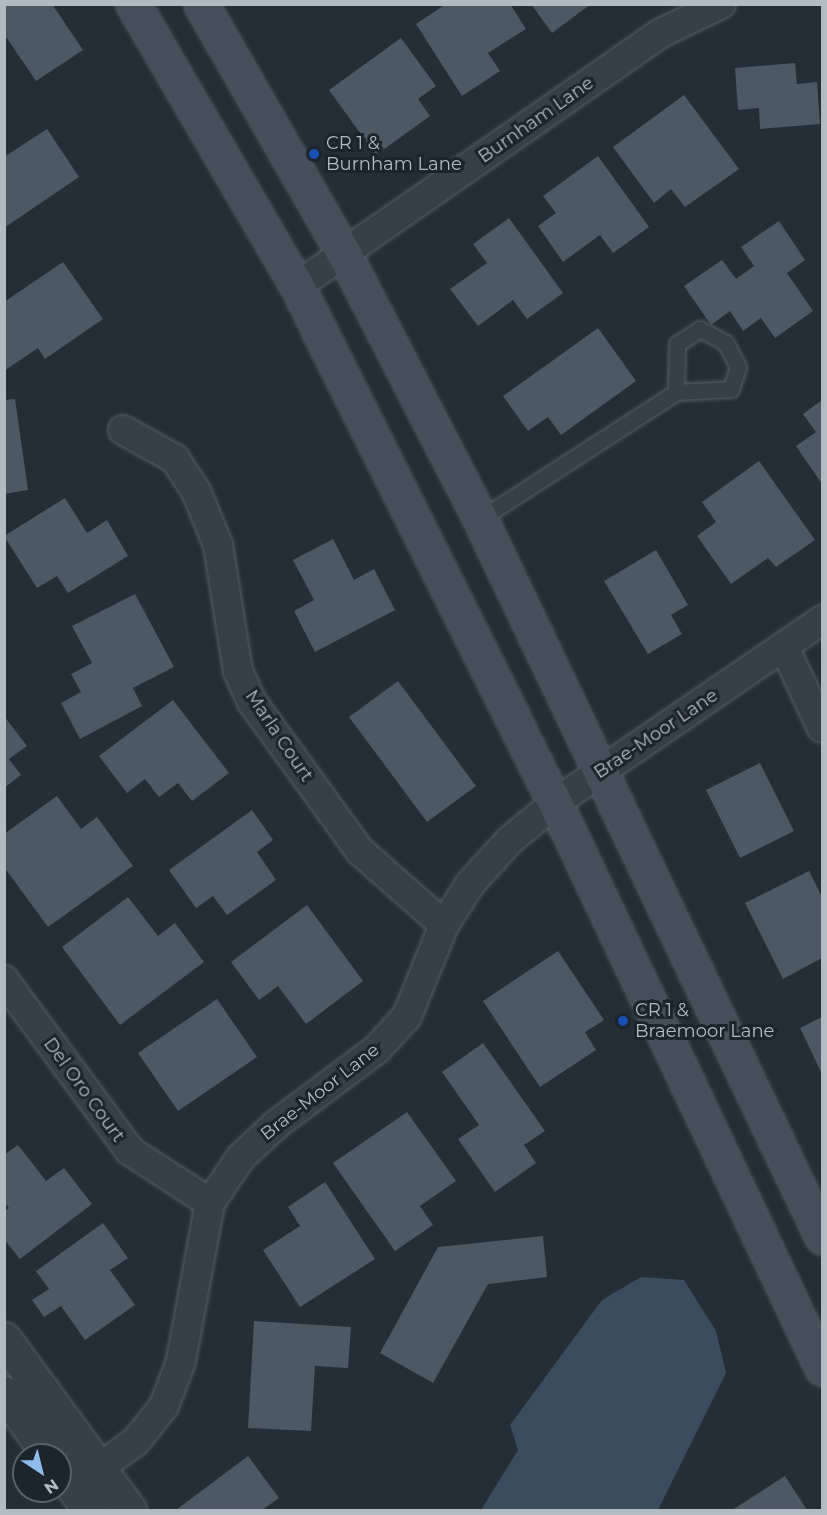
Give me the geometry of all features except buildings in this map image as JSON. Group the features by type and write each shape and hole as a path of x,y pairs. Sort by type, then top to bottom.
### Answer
{"main road":[{"path":"133,4 297,286 555,803 822,1368"},
{"path":"201,4 344,254 480,519 822,1237"}],"street":[{"name":"Burnham Lane","path":"297,286 659,34 721,4"},
{"name":"Marla Court","path":"123,430 175,459 196,491 218,545 238,671 252,702 360,851 389,880 444,925"},
{"name":"Brae-Moor Lane","path":"80,1484 136,1441 164,1406 180,1361 210,1203 241,1157 278,1123 377,1050 407,1016 444,925 470,884 510,840 555,803 822,620"},
{"path":"784,647 822,728"},
{"name":"Del Oro Court","path":"4,980 130,1151 210,1203"},
{"path":"4,1339 80,1484 129,1510"},
{"path":"4,1393 41,1443"}],"lane":[{"path":"480,519 676,392 731,389 738,367 726,343 700,329 677,344 676,392"}],"water":[{"path":"641,1277 684,1280 716,1331 726,1373 658,1510 481,1510 518,1450 510,1425 602,1300"}],"place":[{"name":"CR 1 & Burnham Lane","path":"314,154"},
{"name":"CR 1 & Braemoor Lane","path":"623,1021"}]}
